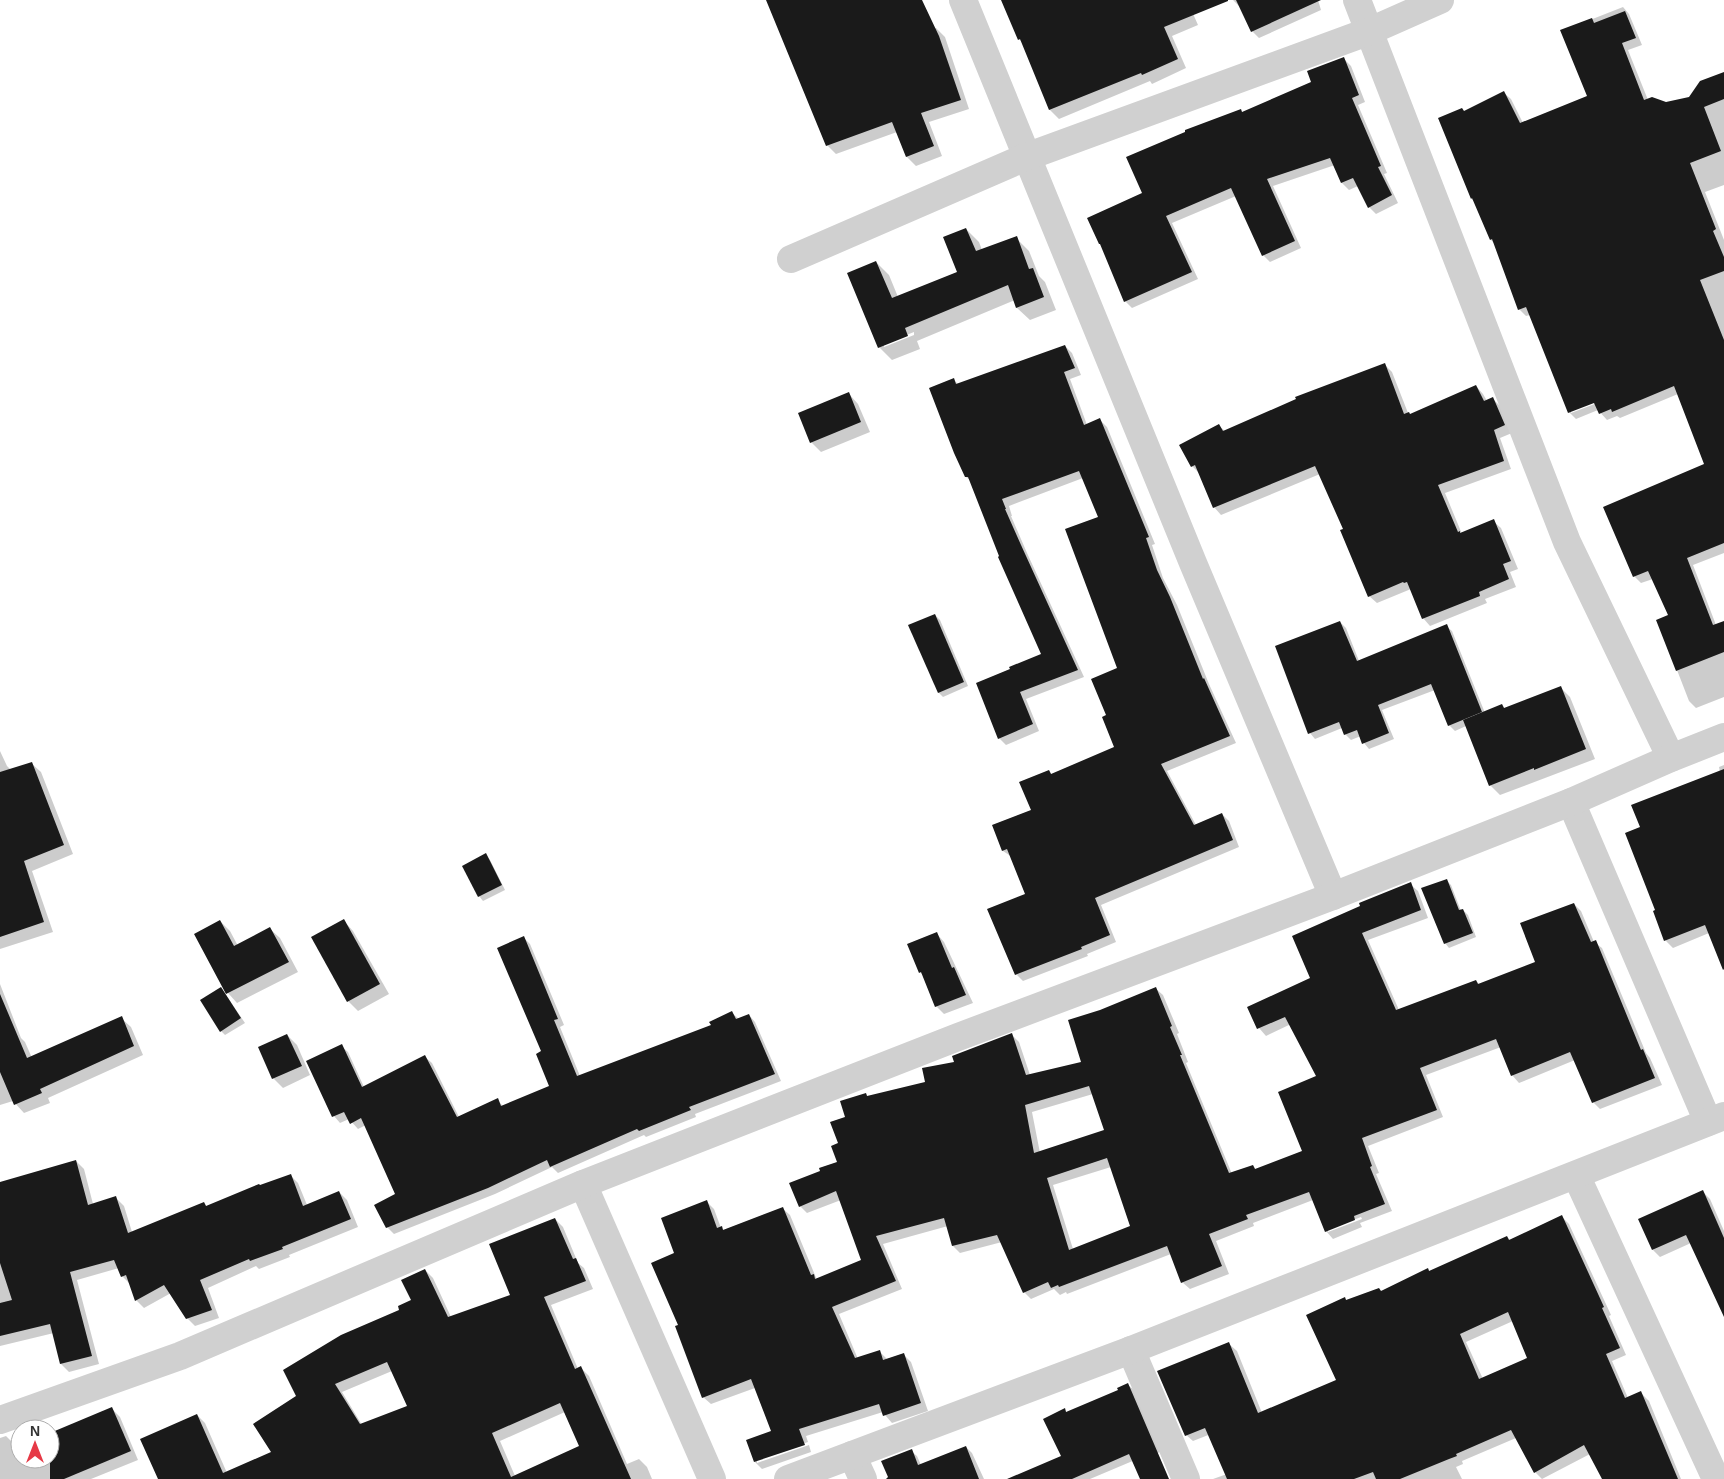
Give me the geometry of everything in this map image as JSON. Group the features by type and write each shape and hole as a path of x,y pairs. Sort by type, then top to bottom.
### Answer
{"street":[{"path":"963,0 1193,563 1333,896"},
{"path":"1356,0 1567,542 1671,758"},
{"path":"791,259 1026,157 1370,32 1440,0"},
{"path":"0,1420 180,1356 582,1184 949,1041 1333,896 1571,802 1724,737"},
{"path":"788,1479 858,1467 1132,1350 1716,1119 1571,802"},
{"path":"1576,1175 1716,1479"},
{"path":"582,1184 712,1479"},
{"path":"1132,1350 1186,1479"}],"building":[{"path":"766,0 922,0 939,36 961,100 921,113 934,146 906,157 892,122 826,146"},
{"path":"1001,0 1228,1 1164,27 1178,59 1142,75 1141,73 1049,110 1020,39 1018,40"},
{"path":"1236,0 1321,0 1251,32"},
{"path":"1625,11 1636,38 1622,43 1644,100 1652,97 1666,102 1689,97 1700,81 1724,72 1724,99 1704,107 1721,151 1690,163 1716,229 1713,231 1724,257 1724,271 1700,280 1724,340 1724,543 1687,558 1713,625 1724,621 1724,652 1676,671 1656,620 1668,615 1648,571 1633,577 1603,507 1704,464 1674,386 1612,412 1611,409 1599,414 1594,403 1568,413 1526,307 1518,310 1492,239 1490,240 1471,199 1438,118 1462,108 1464,111 1504,91 1520,123 1587,96 1560,30 1592,18 1594,23"},
{"path":"1344,57 1359,95 1352,98 1381,166 1378,167 1392,195 1368,208 1353,178 1341,183 1330,158 1267,179 1295,241 1262,256 1231,188 1166,216 1192,272 1124,302 1087,218 1142,193 1126,157 1185,132 1185,130 1241,109 1242,112 1311,82 1307,71"},
{"path":"966,228 976,251 1017,236 1029,269 1033,268 1044,297 1016,308 1008,285 905,328 908,336 878,348 847,273 876,261 892,298 957,272 943,237"},
{"path":"1065,345 1075,368 1064,372 1084,425 1100,418 1149,537 1146,538 1157,570 1203,679 1230,736 1161,764 1194,825 1222,813 1233,840 1095,898 1110,935 1081,947 1082,949 1015,975 987,909 1025,894 1007,849 1002,851 992,825 1031,810 1019,782 1049,770 1051,774 1114,747 1102,717 1106,715 1091,679 1117,668 1065,529 1098,517 1079,471 1002,499 1078,670 1020,692 1033,724 998,739 976,683 1041,654 998,557 968,477 965,477 954,453 929,388 954,378 956,384"},
{"path":"1385,363 1404,414 1409,412 1410,414 1476,385 1484,401 1493,397 1505,425 1494,430 1504,461 1438,485 1458,532 1460,531 1460,533 1494,519 1511,561 1503,564 1509,579 1479,592 1480,596 1422,619 1407,582 1368,597 1340,530 1343,529 1315,466 1213,508 1195,465 1191,467 1179,445 1219,424 1223,431 1296,399 1295,397"},
{"path":"849,392 861,422 810,443 798,413"},
{"path":"935,614 964,682 938,693 908,625"},
{"path":"1340,621 1357,661 1447,624 1482,712 1448,726 1431,684 1378,705 1389,733 1362,744 1357,730 1344,735 1339,722 1308,734 1275,646"},
{"path":"1561,686 1586,749 1489,786 1463,720 1502,704 1504,708"},
{"path":"32,762 64,845 24,861 44,922 0,937 0,772"},
{"path":"1724,769 1723,970 1705,925 1664,941 1653,911 1655,910 1625,833 1640,827 1631,805"},
{"path":"486,853 502,885 478,897 462,866"},
{"path":"1447,879 1459,910 1463,909 1473,933 1444,944 1421,888"},
{"path":"1411,882 1421,910 1362,933 1396,1010 1476,980 1478,984 1535,962 1520,923 1574,903 1591,942 1596,940 1641,1050 1643,1049 1655,1078 1592,1103 1570,1052 1511,1076 1496,1039 1420,1068 1437,1110 1362,1138 1372,1166 1370,1167 1385,1204 1354,1216 1355,1220 1325,1232 1309,1192 1246,1215 1248,1219 1209,1234 1222,1266 1181,1283 1167,1246 1059,1287 1058,1285 1051,1288 1048,1282 1023,1293 997,1235 952,1246 944,1218 876,1236 896,1281 832,1307 855,1358 880,1350 883,1360 904,1353 921,1403 883,1416 879,1404 799,1429 805,1445 754,1462 746,1440 771,1431 751,1379 702,1398 675,1326 678,1325 651,1263 674,1253 661,1218 707,1200 717,1228 722,1226 723,1230 783,1207 811,1275 814,1274 815,1279 861,1260 836,1191 799,1207 789,1183 820,1171 819,1168 837,1162 831,1146 838,1143 830,1122 845,1117 840,1101 866,1093 867,1096 925,1082 922,1068 954,1062 952,1056 1012,1033 1026,1075 1081,1062 1068,1020 1100,1010 1156,987 1172,1026 1170,1027 1182,1055 1180,1055 1229,1173 1253,1165 1255,1169 1302,1151 1278,1092 1316,1076 1285,1017 1257,1029 1247,1007 1310,978 1292,936 1360,906 1359,903","holes":["1089,1086 1104,1130 1034,1153 1025,1105","1107,1158 1130,1226 1069,1250 1047,1178"]},
{"path":"344,919 380,984 347,1002 311,937"},
{"path":"220,920 234,946 270,927 289,962 226,994 194,934"},
{"path":"937,932 966,995 935,1007 907,944"},
{"path":"524,936 558,1019 554,1020 577,1076 711,1025 709,1022 732,1011 736,1019 749,1014 775,1074 689,1107 691,1110 639,1131 637,1129 550,1167 547,1160 488,1188 386,1228 374,1205 395,1194 361,1118 350,1124 344,1112 332,1117 306,1061 342,1044 362,1087 425,1055 457,1117 498,1098 501,1106 549,1086 536,1054 541,1051 497,948"},
{"path":"221,987 241,1018 220,1032 200,1000"},
{"path":"0,994 27,1058 122,1016 134,1046 40,1089 42,1093 14,1105 0,1072"},
{"path":"287,1034 302,1066 272,1079 258,1047"},
{"path":"76,1160 88,1205 116,1196 128,1233 204,1202 206,1206 259,1184 291,1174 303,1206 339,1191 351,1219 282,1247 283,1249 250,1261 249,1259 200,1280 212,1310 186,1319 164,1285 135,1301 126,1275 121,1277 114,1260 70,1272 92,1356 60,1364 50,1324 0,1336 0,1303 12,1300 0,1263 0,1182"},
{"path":"1703,1190 1724,1238 1724,1317 1686,1235 1652,1250 1638,1219"},
{"path":"1562,1215 1604,1307 1602,1308 1620,1348 1606,1354 1625,1398 1641,1391 1678,1479 1602,1479 1584,1445 1534,1473 1511,1430 1456,1454 1457,1456 1400,1479 1376,1479 1373,1472 1354,1479 1227,1479 1205,1428 1185,1436 1157,1371 1229,1342 1258,1413 1336,1380 1306,1315 1345,1297 1346,1300 1379,1288 1381,1291 1428,1268 1429,1271 1507,1236 1509,1240","holes":["1508,1312 1527,1358 1479,1379 1460,1334"]},
{"path":"555,1218 573,1259 576,1258 586,1281 544,1297 575,1369 581,1366 631,1479 158,1479 140,1439 197,1414 223,1473 271,1452 253,1424 296,1396 283,1370 341,1335 399,1310 398,1306 411,1300 401,1280 425,1269 448,1317 510,1295 489,1244","holes":["387,1362 407,1406 360,1424 335,1384","560,1403 579,1446 511,1477 492,1433"]},
{"path":"1128,1383 1169,1479 1140,1479 1129,1454 1072,1479 1007,1479 1061,1456 1043,1419 1065,1408 1066,1412 1118,1390 1117,1388"},
{"path":"112,1407 131,1451 64,1479 50,1479 50,1469 60,1469 60,1429"},
{"path":"966,1446 979,1479 886,1479 888,1477 881,1461 912,1449 918,1465"}]}
